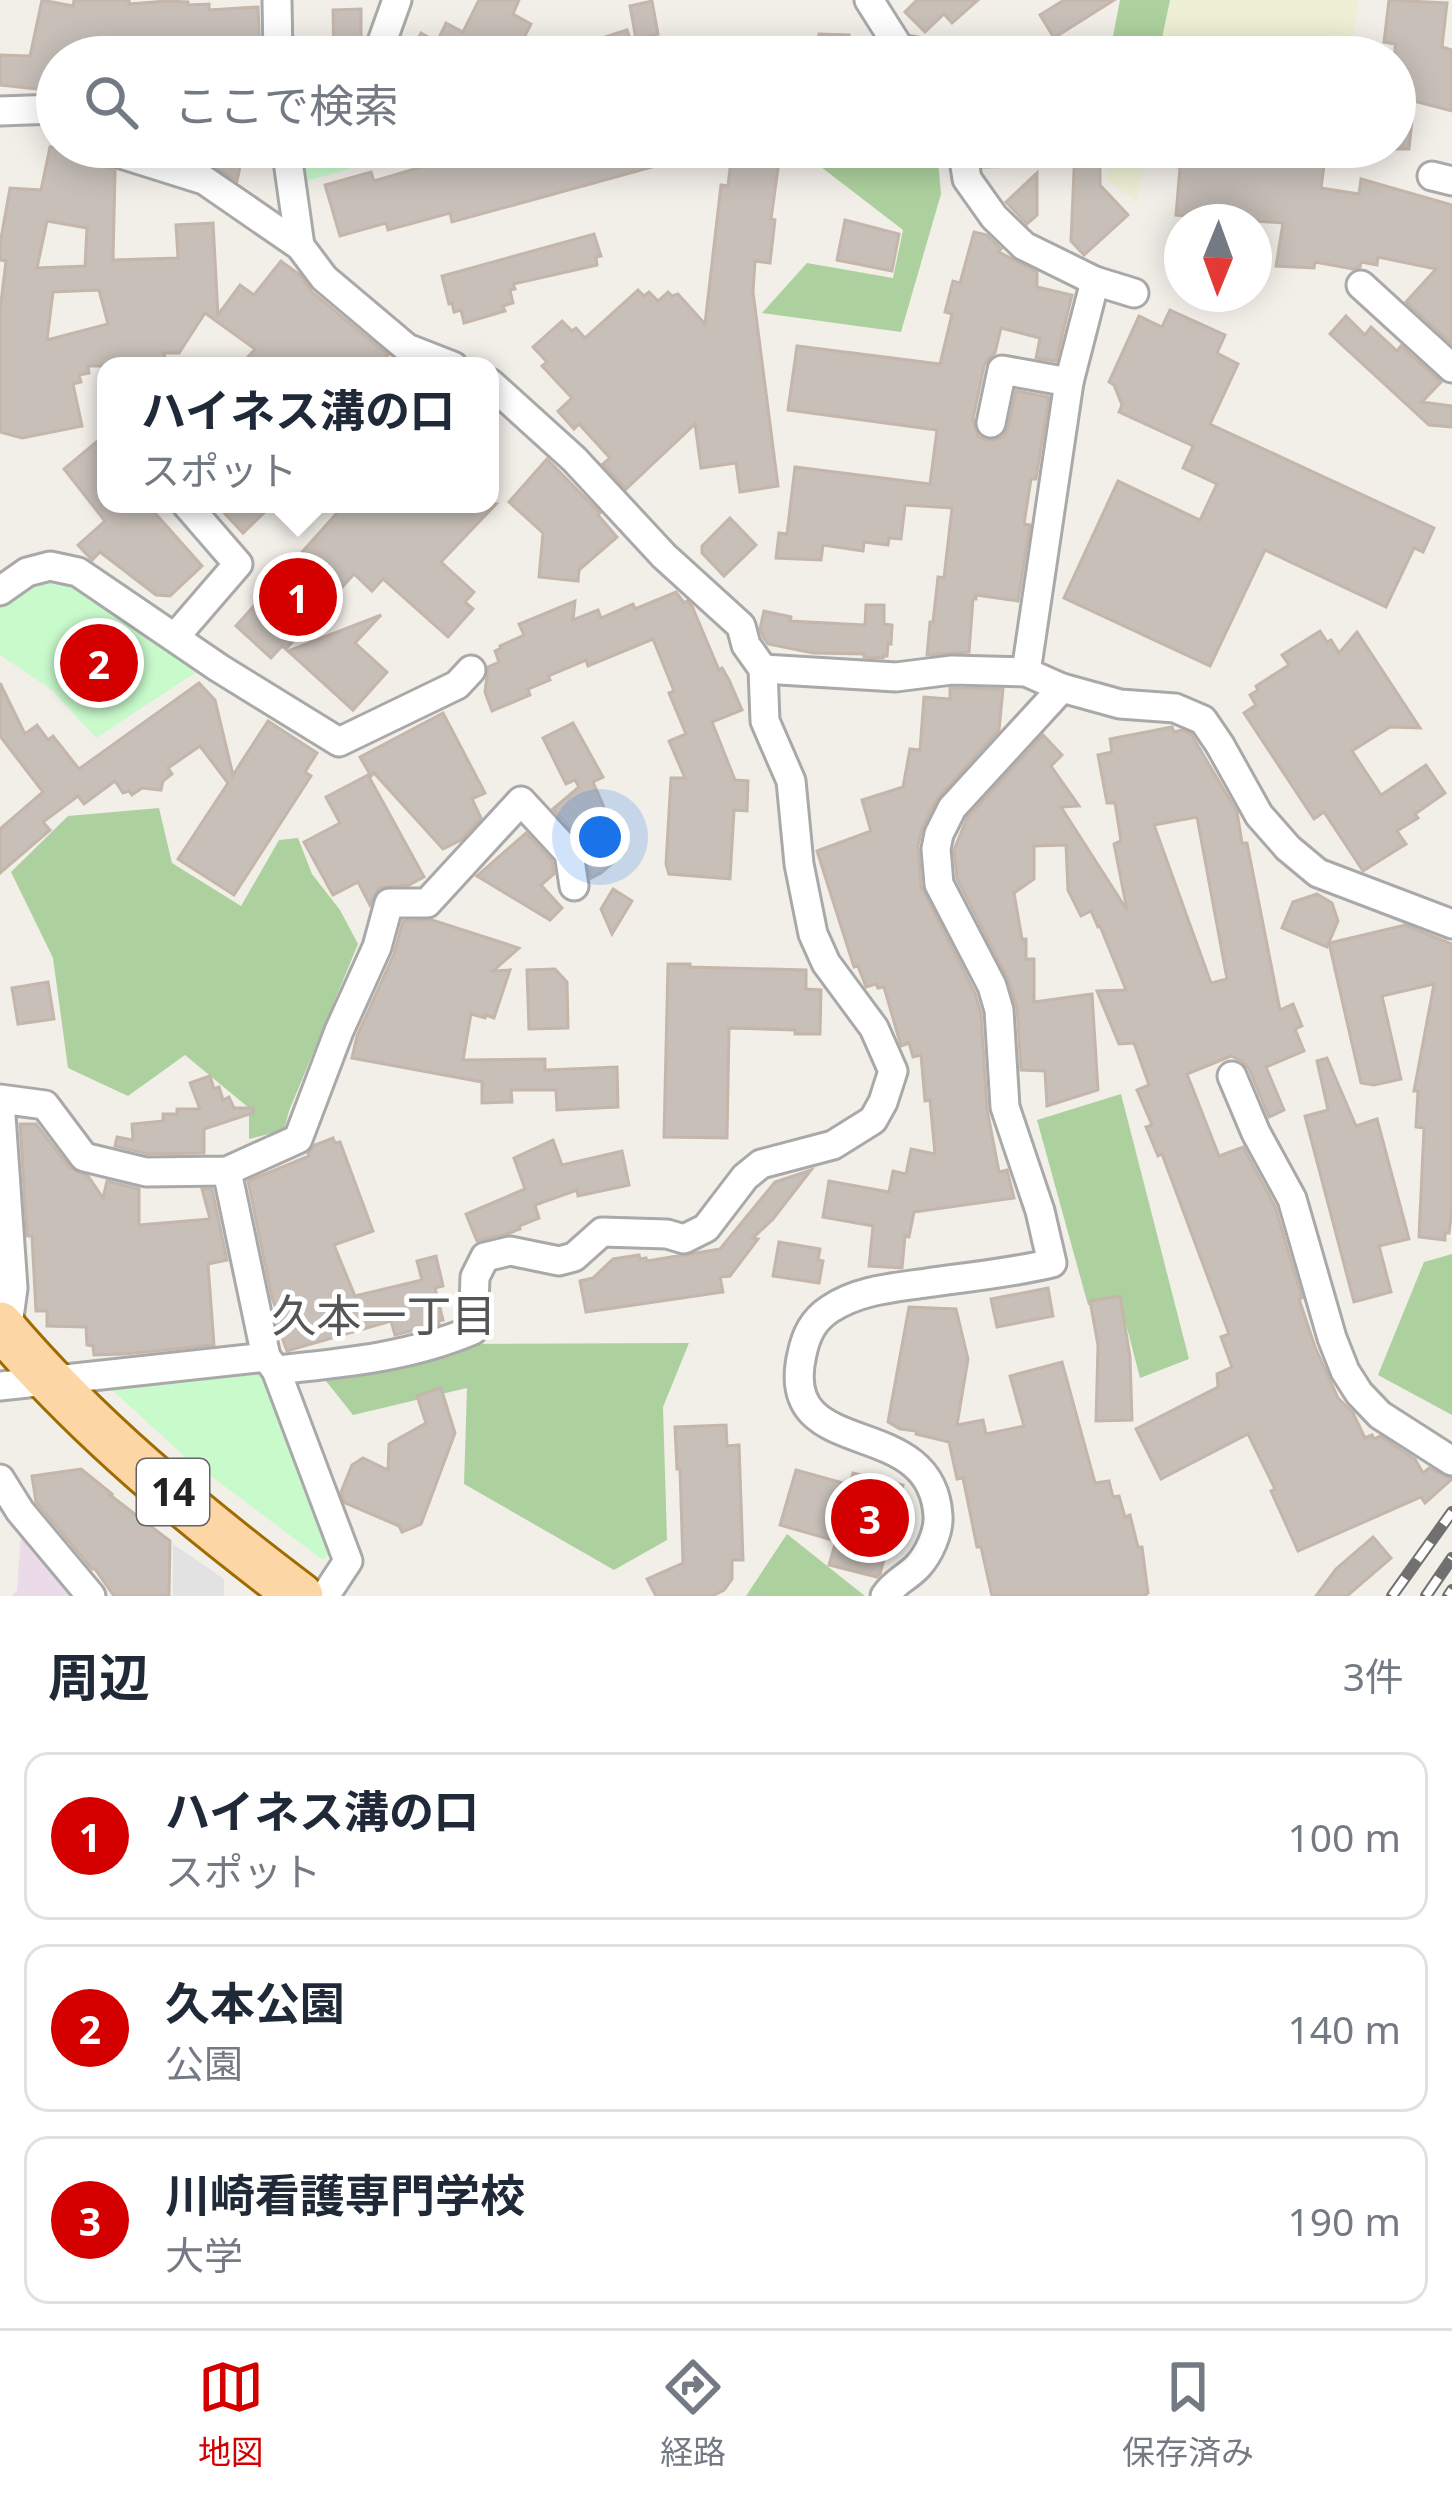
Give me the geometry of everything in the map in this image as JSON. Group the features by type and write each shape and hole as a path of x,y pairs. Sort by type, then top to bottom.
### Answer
{"main road":[{"name":"14","path":"3,1329 106,1435 212,1529 300,1596"}],"street":[{"path":"277,0 278,36"},
{"path":"384,36 397,0"},
{"path":"869,0 892,36"},
{"path":"0,111 36,110"},
{"path":"166,168 204,180 300,246 324,278 401,357"},
{"path":"289,168 300,246"},
{"path":"965,168 967,179 994,217 1024,246 1096,281 1134,293"},
{"path":"1026,672 1069,382 1096,281"},
{"path":"1361,285 1452,368"},
{"path":"991,423 1002,370 1069,382"},
{"path":"0,1386 371,1360 455,1337 473,1330 475,1277 485,1257 510,1251 560,1261 574,1257 602,1232 684,1239 706,1228 745,1177 761,1164 833,1145 873,1120 883,1102 893,1071 874,1028 826,963 812,934 791,781 765,722 764,669 746,645 741,626 499,390"},
{"path":"175,637 238,564 194,513"},
{"path":"0,591 27,572 50,566 78,572 339,742 458,685 471,670"},
{"path":"764,669 896,677 952,670 1026,672 1120,704 1175,708 1203,720 1259,815 1318,873 1452,923"},
{"path":"885,1596 894,1583 918,1567 932,1544 938,1520 934,1494 923,1471 903,1455 832,1429 813,1414 802,1395 798,1368 807,1332 827,1310 867,1291 1052,1263 1040,1211 1005,1108 999,1010 992,986 939,884 936,849 952,808 1062,688"},
{"path":"3,1329 13,1288 0,1100 45,1105 84,1157 146,1172 227,1171 298,1138 377,947 388,903 428,903 520,801 569,853 574,886"},
{"path":"1232,1076 1292,1198 1345,1371 1380,1415 1452,1461"},
{"path":"227,1171 271,1364 348,1562 326,1596"},
{"path":"0,1479 20,1511 91,1596"}],"shaded area":[{"path":"21,1534 70,1596 11,1596 17,1591"},
{"path":"173,1544 224,1579 224,1596 173,1596"}],"green space":[{"path":"1120,0 1170,0 1162,36 1113,36"},
{"path":"1170,0 1359,0 1353,36 1162,36"},
{"path":"303,168 351,168 307,181"},
{"path":"822,168 939,168 941,194 901,332 762,313 807,263 893,278 903,230"},
{"path":"1108,168 1144,168 1136,202 1105,177"},
{"path":"38,574 62,575 198,671 96,738 52,690 0,655 0,602"},
{"path":"159,808 172,863 241,906 279,840 298,838 312,874 340,910 358,944 284,1130 249,1139 249,1108 185,1055 128,1096 68,1068 53,958 11,872 68,816"},
{"path":"1121,1094 1189,1359 1140,1378 1121,1305 1088,1305 1037,1120"},
{"path":"1452,1254 1452,1415 1378,1375 1424,1262"},
{"path":"689,1343 663,1407 667,1540 614,1570 464,1484 467,1388 353,1415 318,1371 464,1344"},
{"path":"265,1373 337,1547 323,1560 184,1456 109,1387"},
{"path":"787,1534 865,1596 746,1596"}],"building":[{"path":"42,0 73,6 74,0 129,0 129,4 209,4 209,10 258,7 259,36 36,36 36,89 0,85 0,55 30,56"},
{"path":"479,0 519,0 513,14 531,24 525,36 440,36 446,23 463,32"},
{"path":"917,0 978,0 952,23 944,14 925,32 905,12"},
{"path":"1064,0 1114,0 1057,36 1040,15"},
{"path":"1389,0 1447,3 1442,47 1452,50 1452,111 1416,102 1416,36 1385,36"},
{"path":"652,1 658,34 635,36 630,6"},
{"path":"361,9 361,36 334,36 333,10"},
{"path":"46,168 115,171 113,260 178,258 176,225 213,223 218,315 240,285 254,295 281,261 388,355 248,357 255,349 205,313 179,353 97,357 97,366 88,366 89,373 79,375 81,382 73,384 82,426 22,438 0,432 0,311 6,261 0,260 0,244 10,188 41,190","holes":["47,221 87,228 85,266 37,268","99,290 108,324 47,340 53,292"]},
{"path":"217,168 240,168 237,181"},
{"path":"418,168 648,168 452,222 450,213 388,230 386,223 340,236 325,185 371,172 374,181"},
{"path":"730,168 778,168 770,263 755,261 753,292 778,486 740,492 736,463 701,468 695,424 626,489 603,464 610,458 579,424 574,429 558,411 572,398 542,366 547,362 533,347 562,321 585,338 638,290 658,301 668,292 678,294 705,324 721,185 728,186"},
{"path":"1074,168 1100,168 1100,185 1128,215 1084,255 1071,241"},
{"path":"1180,168 1324,168 1321,188 1359,194 1361,179 1452,205 1452,344 1406,302 1436,269 1378,257 1377,265 1361,262 1353,269 1315,262 1314,268 1276,266 1283,223 1272,222 1272,204 1177,204"},
{"path":"1037,173 1037,215 1027,224 1006,202"},
{"path":"845,220 899,234 892,271 837,260"},
{"path":"974,232 987,235 999,252 1037,272 1037,287 1072,295 1056,361 1036,358 1040,338 1001,328 995,353 984,366 973,419 978,436 995,440 1008,428 1016,391 1049,397 1024,524 1030,525 1018,601 976,595 969,652 927,655 938,577 944,578 952,508 905,505 901,539 889,538 888,545 864,542 863,551 823,545 821,560 776,558 779,533 787,534 795,467 930,484 937,430 788,410 797,346 940,364 952,314 945,312 953,281 960,283"},
{"path":"594,234 601,256 596,257 597,265 513,284 513,303 503,306 505,311 464,323 461,310 454,312 449,304 442,276"},
{"path":"1169,312 1174,312 1225,335 1217,353 1238,364 1210,424 1434,528 1423,552 1414,548 1386,607 1265,550 1210,666 1064,598 1118,481 1200,520 1217,484 1183,468 1193,446 1119,412 1122,405 1109,382 1139,316 1162,327"},
{"path":"1346,316 1365,335 1371,327 1397,351 1401,346 1441,382 1422,402 1452,406 1452,427 1429,425 1330,334"},
{"path":"97,442 97,511 64,469"},
{"path":"547,459 617,537 579,570 578,581 539,577 543,533 509,502"},
{"path":"99,513 155,513 202,566 170,596 156,595 100,552 92,560 78,545 105,521"},
{"path":"224,513 264,513 243,533"},
{"path":"337,513 487,513 441,562 474,592 465,602 473,609 448,637 383,579 372,591 354,574 286,649 282,646 271,658 236,626"},
{"path":"730,518 756,545 724,576 702,553 702,546"},
{"path":"676,592 692,606 742,710 712,722 735,780 748,781 747,811 734,810 730,879 669,874 671,778 685,778 669,741 686,734 653,639 588,666 586,660 548,676 550,680 528,689 530,695 492,711 485,692 488,667 499,662 495,651 524,635 519,624 575,601 573,620 598,610 601,618"},
{"path":"866,605 884,605 884,624 892,625 891,644 883,658 768,644 760,629 764,611 791,617 790,621 865,625"},
{"path":"381,615 355,643 387,672 353,710 288,651"},
{"path":"1320,631 1339,653 1357,632 1420,728 1390,727 1352,751 1381,795 1426,765 1445,793 1397,831 1406,844 1363,871 1324,812 1314,819 1244,713 1256,705 1250,695 1258,690 1256,686 1289,665 1282,655"},
{"path":"0,683 25,734 37,725 48,740 53,736 79,769 199,683 215,700 233,775 268,721 317,753 305,772 311,776 234,895 178,859 228,783 200,746 168,768 172,774 161,790 142,788 132,795 123,793 115,781 84,804 78,796 43,822 50,830 0,873 0,829 43,792 0,736"},
{"path":"950,688 1003,689 999,730 936,800 923,826 918,845 921,886 981,1013 987,1109 999,1172 1007,1170 1014,1198 914,1212 909,1237 905,1236 902,1268 869,1266 873,1226 823,1217 829,1181 889,1192 893,1171 906,1174 911,1149 935,1154 930,1100 925,1101 921,1055 913,1057 909,1043 901,1046 884,987 866,987 858,966 854,967 817,851 871,831 862,800 903,787 910,749 920,750 924,697 950,699"},
{"path":"443,713 485,793 472,799 481,818 461,840 443,849 374,773 371,776 360,757"},
{"path":"573,723 603,777 593,782 624,853 591,878 583,842 553,809 579,787 575,780 566,784 543,738"},
{"path":"1172,727 1174,732 1191,734 1237,812 1280,1010 1293,1004 1302,1026 1295,1029 1304,1051 1266,1067 1284,1110 1269,1117 1242,1061 1231,1056 1187,1074 1219,1156 1243,1147 1275,1206 1299,1299 1338,1398 1353,1413 1365,1438 1380,1436 1415,1459 1423,1473 1429,1468 1452,1479 1425,1503 1421,1497 1298,1551 1248,1434 1161,1479 1136,1429 1218,1387 1217,1374 1232,1367 1221,1337 1229,1334 1162,1154 1158,1156 1146,1127 1152,1125 1137,1090 1149,1085 1134,1043 1119,1044 1097,991 1126,990 1100,926 1091,911 1081,916 1068,890 1066,845 1034,846 1034,879 1014,893 1026,959 1034,959 1034,1002 1092,994 1098,1090 1047,1106 1045,1071 1021,1070 1017,1008 1009,981 957,879 954,850 967,818 1043,735 1062,755 1051,766 1079,806 1061,807 1127,910 1114,844 1121,841 1115,803 1107,803 1098,755 1112,752 1110,739","holes":["1197,817 1227,979 1211,983 1154,825"]},
{"path":"368,775 424,877 409,885 379,888 370,905 358,882 333,895 304,842 340,823 326,797"},
{"path":"526,833 552,861 554,874 541,885 562,908 550,920 477,876"},
{"path":"613,889 632,901 612,934 601,909"},
{"path":"1317,894 1332,903 1338,921 1327,947 1282,928 1293,902"},
{"path":"432,920 519,948 493,971 510,970 494,1018 471,1014 463,1060 545,1059 545,1070 617,1067 618,1107 557,1110 556,1090 511,1090 512,1102 482,1103 482,1082 352,1058 403,921"},
{"path":"1405,925 1452,944 1452,1210 1445,1240 1419,1237 1424,1128 1416,1127 1418,1091 1414,1091 1434,984 1382,996 1401,1079 1361,1083 1329,943"},
{"path":"668,964 806,970 806,989 821,990 820,1034 729,1028 727,1138 664,1137"},
{"path":"555,969 567,982 568,1028 529,1029 527,970"},
{"path":"48,982 54,1019 18,1024 12,988"},
{"path":"1327,1058 1356,1126 1377,1119 1409,1239 1379,1246 1391,1292 1354,1302 1305,1116 1328,1110 1317,1061"},
{"path":"210,1076 223,1100 229,1097 234,1108 253,1108 253,1113 204,1129 204,1153 148,1154 115,1146 117,1137 133,1140 132,1124 163,1121 163,1114 177,1114 177,1109 200,1109 190,1083"},
{"path":"20,1124 36,1124 70,1168 88,1176 103,1198 107,1181 139,1189 139,1225 210,1219 202,1189 212,1189 227,1260 208,1264 214,1345 94,1355 93,1346 87,1345 86,1327 47,1326 47,1311 36,1311"},
{"path":"333,1138 340,1142 373,1231 334,1245 355,1296 422,1280 417,1261 436,1256 443,1286 435,1288 443,1320 395,1335 391,1321 287,1351 248,1181 309,1156 315,1145"},
{"path":"553,1140 562,1165 622,1151 629,1185 578,1196 577,1190 535,1205 539,1218 510,1233 477,1241 466,1214 525,1189 514,1158"},
{"path":"811,1170 753,1238 758,1239 730,1276 720,1277 723,1292 586,1312 580,1281 593,1278 613,1259 639,1255 647,1261 720,1249 775,1182"},
{"path":"779,1242 820,1249 819,1283 773,1276"},
{"path":"1048,1288 1053,1316 997,1327 991,1299"},
{"path":"1120,1296 1130,1357 1132,1420 1096,1421 1098,1345 1090,1301"},
{"path":"909,1307 956,1309 968,1359 957,1425 983,1420 986,1434 1024,1426 1010,1376 1062,1362 1095,1483 1109,1481 1125,1517 1130,1515 1138,1547 1142,1547 1148,1593 992,1596 963,1478 957,1479 949,1442 888,1422"},
{"path":"441,1388 455,1433 421,1524 402,1532 399,1526 345,1503 341,1492 352,1465 363,1458 388,1470 389,1444 426,1423 417,1396"},
{"path":"726,1425 727,1446 739,1445 743,1560 732,1560 732,1579 712,1596 656,1596 647,1579 683,1563 675,1427"},
{"path":"81,1469 170,1541 169,1596 114,1596 36,1502 32,1476"},
{"path":"796,1470 850,1485 853,1473 903,1485 877,1577 829,1565 836,1541 780,1525"},
{"path":"1373,1537 1391,1558 1347,1596 1316,1596 1336,1569"}],"railway":[{"path":"1392,1596 1452,1512"},
{"path":"1426,1596 1452,1558"},
{"path":"1448,1596 1452,1590"}],"place":[{"name":"ハイネス溝の口","path":"298,597"},
{"name":"久本公園","path":"99,663"},
{"name":"川崎看護専門学校","path":"870,1518"}],"district":[{"name":"久本一丁目","path":"384,1316"}]}
